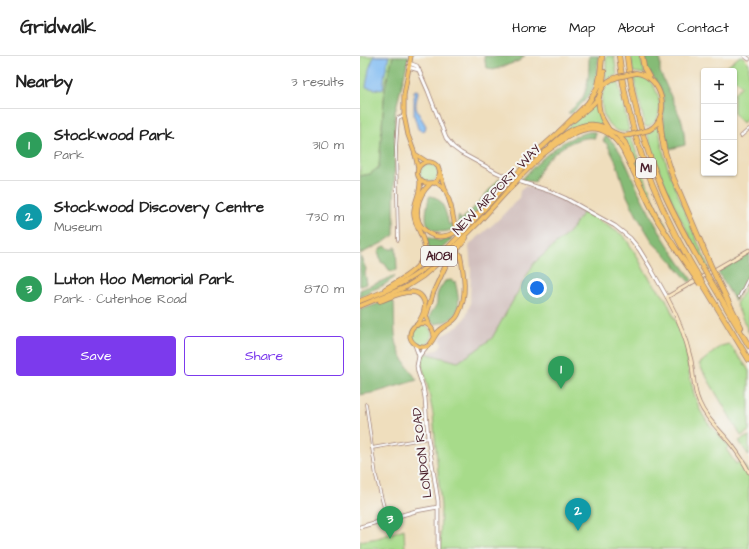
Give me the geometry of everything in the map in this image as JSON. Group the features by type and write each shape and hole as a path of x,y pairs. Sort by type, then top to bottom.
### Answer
{"highway":[{"path":"602,88 604,68 603,56"},
{"path":"559,132 588,103 594,94 598,86 603,56"},
{"name":"M1","path":"619,56 631,120 647,170 667,218 694,273"},
{"name":"M1","path":"627,56 631,86 638,116 654,168 686,240 749,346"},
{"path":"642,56 644,68 656,85 660,96 662,107 660,119 664,149 673,177 716,277 749,341"},
{"path":"638,180 624,141 618,135 609,130 601,114 598,97 602,88 608,81 618,77 636,74 649,77"},
{"name":"NEW AIRPORT WAY","path":"519,176 541,148 593,104 598,97"},
{"path":"618,135 630,135 649,130 655,126 660,119"},
{"name":"NEW AIRPORT WAY","path":"360,301 388,290 409,279 435,260 492,201 561,137 586,125 595,125 609,130"},
{"path":"544,153 564,138 577,131 589,128 609,134 620,145 658,220 676,249 702,284 716,309 749,360"},
{"name":"A1081","path":"374,296 415,269 424,254 424,245 416,224 414,213 420,190 420,180"},
{"name":"A1081","path":"432,183 425,189 418,203 417,214 423,228 435,236 445,236 458,230 492,201"},
{"name":"NEW AIRPORT WAY","path":"360,306 394,292 415,281 438,263 472,229 510,185"},
{"name":"A1081","path":"429,325 426,316 433,293 449,261 472,229"},
{"name":"A1081","path":"360,306 406,293 416,292 424,299 425,305 417,324"}],"main road":[{"path":"411,56 404,95 404,115 408,136 415,154 420,180 426,184 432,183 438,179 440,172"},
{"path":"415,154 426,162 434,163 438,167 451,206 455,226"},
{"path":"418,169 421,164 426,162"},
{"path":"432,183 441,186 446,191"},
{"path":"749,250 667,297 677,316 689,351 698,401 707,416 740,456 749,472"},
{"name":"A1081","path":"434,336 438,331 456,319 463,302 464,280 460,254"},
{"path":"429,325 433,329 434,336 432,342 423,347 413,343 410,336 412,329 417,324 423,323 443,328"}],"street":[{"path":"746,56 749,59"},
{"path":"409,65 419,70 446,138 453,147 461,153 509,178 544,189 566,198 615,226 630,238 639,249 667,297"},
{"path":"398,240 396,148 398,118 404,115"},
{"path":"741,136 749,129"},
{"path":"739,297 749,278"},
{"name":"LONDON ROAD","path":"416,345 419,356 418,369 424,391 428,438 438,507 438,549"},
{"path":"419,356 427,346"},
{"path":"366,404 376,476 387,519"},
{"path":"372,448 428,438"},
{"path":"360,527 416,511 438,507"}],"shaded area":[{"path":"525,186 538,189 567,201 584,211 578,225 534,263 492,338 458,362 425,353 437,350 442,344 440,340 442,336 457,327 464,320 468,311 470,305 471,269 469,247 471,243 497,221 519,198 520,191"}],"green space":[{"path":"360,56 393,56 385,87 379,167 370,174 360,176"},
{"path":"393,56 409,56 395,112 394,235 384,242 360,254 360,176 370,174 379,167 385,87"},
{"path":"484,56 525,56 519,61 493,70 486,67"},
{"path":"589,56 599,56 594,85 584,102 572,113 568,113 580,101 585,92 588,77"},
{"path":"606,56 614,56 617,75 605,82 606,69"},
{"path":"631,56 640,56 645,74 633,72"},
{"path":"644,56 660,56 660,72 682,121 685,145 670,149 664,132 663,94 659,85 647,69"},
{"path":"740,56 742,56 749,63 749,116 743,123 737,116 737,90 742,86 737,81 737,68 725,68"},
{"path":"637,77 647,79 655,88 659,98 660,109 657,119 647,127 645,126 634,78"},
{"path":"618,81 629,130 627,131 628,132 622,132 615,129 609,124 603,113 602,100 605,88 610,83"},
{"path":"597,101 599,114 604,125 571,128 548,145"},
{"path":"659,124 662,148 669,172 710,270 709,271 690,238 659,169 647,133"},
{"path":"589,132 595,132 595,138 580,139 566,145 553,154 543,165 535,182 521,180 543,158 560,145 569,139"},
{"path":"606,136 612,141 620,153 657,227 693,280 689,282 673,262 654,244 637,216 627,196 616,162 607,144 603,141"},
{"path":"621,137 631,137 652,196 678,249 657,215 640,181 626,144"},
{"path":"425,164 433,164 438,169 436,180 433,182 425,182 420,177 420,169"},
{"path":"499,179 505,180 477,211 458,227 443,232 431,229 428,226 426,212 430,196 435,197 444,207 449,225 452,222 453,226 458,225 459,216 461,220 471,211"},
{"path":"584,211 624,236 652,282 666,299 686,344 689,372 694,394 700,410 707,422 729,446 726,449 736,464 741,461 749,474 749,549 440,549 441,507 433,414 421,362 425,353 458,362 492,338 534,263 566,235"},
{"path":"427,237 440,241 452,238 442,248 430,251"},
{"path":"385,246 390,249 394,249 396,247 397,270 389,270 385,264 381,262 378,251"},
{"path":"749,253 749,273 735,301 718,272"},
{"path":"360,255 366,269 365,273 367,284 360,286"},
{"path":"394,276 395,277 384,285 360,297 360,290"},
{"path":"451,280 454,282 455,281 459,303 458,309 451,319 435,324 431,322 430,317 437,302 439,290 445,281"},
{"path":"749,281 749,333 736,304"},
{"path":"389,300 394,302 396,343 404,361 417,380 377,392 360,395 360,310"},
{"path":"418,325 426,325 432,331 432,339 426,345 418,345 412,339 412,331"},
{"path":"729,344 749,371 749,431 741,436 699,364 721,346"},
{"path":"749,436 749,456 739,441"},
{"path":"404,529 405,549 360,549 360,541 378,538"}],"water":[{"path":"374,56 389,56 382,90 366,87 369,69"},
{"path":"414,91 418,91 416,108 426,126 425,130 423,131 418,129 414,115"}],"place":[{"name":"Stockwood Park","path":"561,389"},
{"name":"Stockwood Discovery Centre","path":"578,531"},
{"name":"Luton Hoo Memorial Park","path":"390,539"}]}
